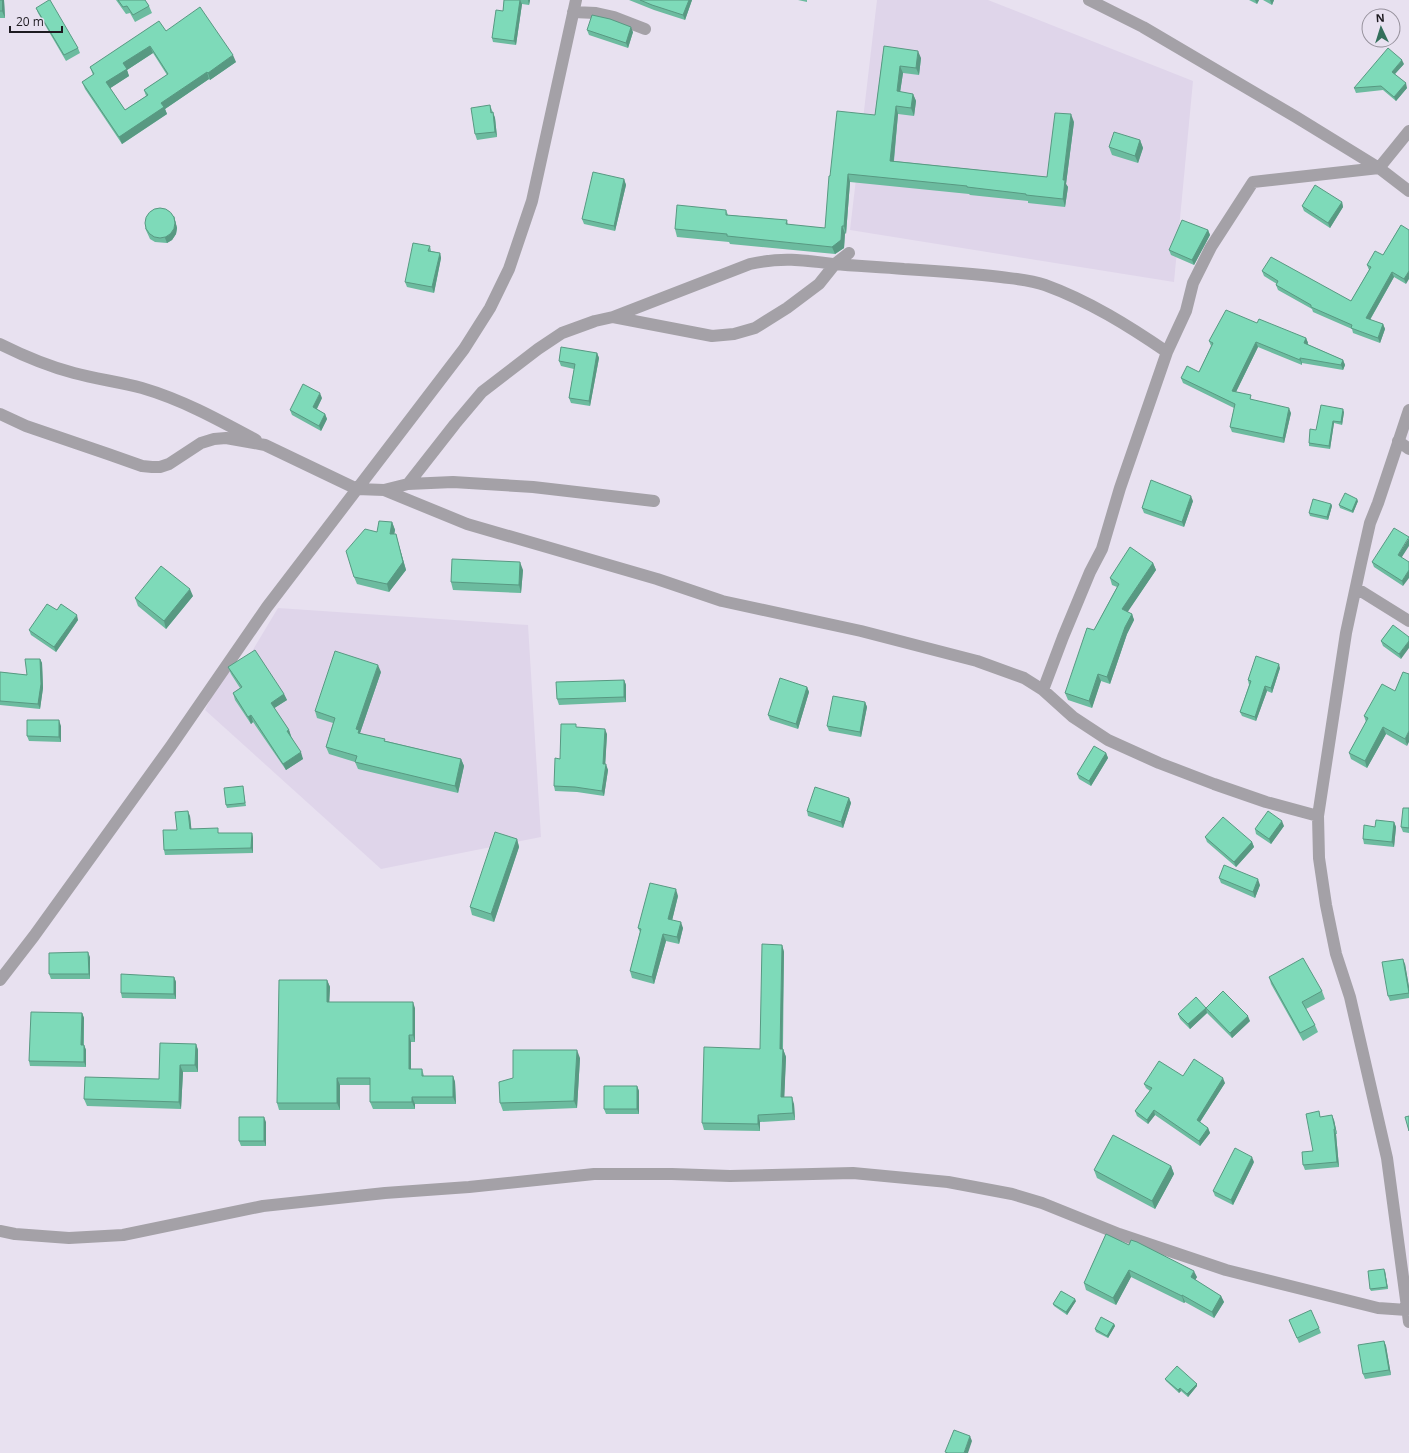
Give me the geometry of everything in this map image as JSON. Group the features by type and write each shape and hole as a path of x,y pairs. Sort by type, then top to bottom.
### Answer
{"street":[{"path":"0,980 34,936 171,746 267,607 464,349 490,308 509,269 532,201 576,0"},
{"path":"1089,0 1143,28 1296,117 1379,168 1409,191"},
{"path":"573,12 596,13 614,17 645,29"},
{"path":"1043,690 1063,636 1090,572 1102,549 1120,488 1167,352 1186,311 1193,283 1210,247 1252,182 1379,168 1409,131"},
{"path":"612,318 712,336 734,334 755,328 787,308 819,284 835,264 849,253"},
{"path":"408,484 482,392 505,373 562,333 595,321 612,318 750,264 765,260 807,260 835,264 974,274 1024,280 1043,284 1069,294 1096,308 1167,352"},
{"path":"0,344 38,362 73,373 142,388 201,410 265,445 357,488 384,490 467,524 656,579 722,601 861,631 978,661 1024,678 1043,690 1073,717 1108,740 1159,763 1214,784 1266,802 1318,816"},
{"path":"1409,410 1370,523 1346,633 1318,816 1319,858 1326,905 1336,954 1350,997 1387,1158 1409,1322"},
{"path":"0,414 26,426 142,466 160,467 169,464 201,443 214,439 226,438 265,445"},
{"path":"1398,441 1409,449"},
{"path":"384,490 408,484 453,482 533,486 654,501"},
{"path":"1356,588 1409,621"},
{"path":"0,1231 15,1234 69,1238 124,1235 263,1206 594,1174 730,1176 853,1173 948,1182 1012,1194 1042,1203 1119,1234 1226,1270 1378,1308 1407,1310"}],"shaded area":[{"path":"877,0 988,0 1193,81 1174,282 850,230"},
{"path":"278,608 528,625 541,837 381,869 205,710 224,671 251,653"}],"building":[{"path":"0,0 2,0 2,11 0,11"},
{"path":"49,0 78,48 64,55 36,8"},
{"path":"118,0 145,0 149,6 133,15 127,6 123,7"},
{"path":"504,0 520,0 514,41 492,38 496,10 503,11"},
{"path":"640,0 689,0 683,15"},
{"path":"200,7 233,55 161,103 164,107 119,137 82,82 94,74 90,67 159,21 166,31","holes":["150,46 168,74 144,90 148,95 125,110 106,82 127,69 123,63"]},
{"path":"592,15 610,19 631,27 626,43 587,30"},
{"path":"884,46 918,51 916,68 900,66 897,91 913,94 911,108 896,106 890,161 1047,177 1055,113 1071,114 1063,180 1065,180 1063,199 967,186 848,174 844,226 842,226 841,240 832,247 675,229 677,205 726,210 726,215 787,220 786,224 825,228 829,176 837,111 875,115"},
{"path":"1388,48 1402,60 1392,72 1406,83 1394,97 1381,86 1354,88"},
{"path":"490,105 491,113 493,112 495,132 475,134 471,108"},
{"path":"1114,132 1140,140 1135,156 1109,147"},
{"path":"593,172 624,179 614,226 582,219"},
{"path":"1315,185 1342,202 1328,223 1302,206"},
{"path":"160,208 171,212 175,223 171,234 160,238 149,234 145,223 149,212"},
{"path":"1182,220 1208,230 1192,260 1169,250"},
{"path":"1401,225 1409,230 1409,271 1404,279 1392,272 1366,318 1383,324 1378,338 1351,328 1352,325 1311,307 1311,305 1276,285 1278,281 1262,271 1271,257 1351,301 1371,267 1367,265 1375,251 1383,255"},
{"path":"413,243 430,246 428,251 440,253 432,287 405,282"},
{"path":"1226,310 1257,323 1259,319 1306,338 1304,343 1343,360 1341,365 1300,358 1300,360 1256,342 1232,391 1251,395 1250,399 1289,408 1283,438 1230,427 1235,404 1181,378 1187,366 1199,372 1213,343 1209,341"},
{"path":"561,347 597,353 589,401 569,398 575,364 559,361"},
{"path":"303,384 320,393 313,407 325,414 319,426 290,410"},
{"path":"1321,405 1343,409 1341,422 1333,421 1329,446 1309,443 1310,429 1316,430"},
{"path":"1151,480 1191,496 1182,522 1142,508"},
{"path":"1345,493 1357,499 1352,511 1339,505"},
{"path":"1313,499 1331,504 1327,517 1309,513"},
{"path":"379,521 392,522 390,534 396,534 403,562 387,584 354,577 346,551 365,529 377,532"},
{"path":"1394,528 1409,537 1398,555 1409,562 1409,570 1402,581 1372,562"},
{"path":"1130,547 1153,563 1122,609 1132,614 1125,627 1107,677 1098,674 1089,701 1065,693 1087,628 1094,630 1119,584 1110,578"},
{"path":"452,559 520,562 519,585 451,582"},
{"path":"161,566 190,589 164,621 135,598"},
{"path":"47,604 57,610 61,604 77,615 54,647 29,630"},
{"path":"1393,625 1409,637 1409,641 1399,654 1381,641"},
{"path":"255,650 284,694 271,703 289,730 287,731 301,752 283,764 251,715 248,717 233,693 242,687 228,667"},
{"path":"335,651 378,665 356,729 359,730 358,733 385,739 384,741 461,759 455,786 355,762 357,756 326,747 335,718 315,711"},
{"path":"1256,656 1279,664 1271,688 1265,686 1255,717 1240,712 1251,681 1248,680"},
{"path":"25,659 40,659 41,684 38,704 0,701 0,672 27,675"},
{"path":"1403,672 1409,674 1409,731 1405,739 1383,727 1365,761 1349,753 1368,718 1364,716 1382,684 1395,691"},
{"path":"780,678 807,687 796,724 768,715"},
{"path":"624,680 624,697 557,699 556,682"},
{"path":"833,696 865,702 860,732 827,726"},
{"path":"27,720 59,720 59,737 27,736"},
{"path":"561,724 576,724 576,727 605,729 603,764 606,764 602,791 554,786 555,758 560,759"},
{"path":"1094,746 1106,753 1089,781 1077,774"},
{"path":"243,786 245,803 226,805 224,788"},
{"path":"815,787 849,798 841,822 807,811"},
{"path":"1403,808 1409,808 1409,828 1401,827"},
{"path":"188,811 190,829 218,828 218,833 252,833 251,848 164,850 163,830 177,830 175,812"},
{"path":"1268,811 1282,821 1269,839 1255,829"},
{"path":"1223,817 1252,842 1234,862 1205,837"},
{"path":"1376,820 1394,822 1392,842 1363,839 1364,825 1375,827"},
{"path":"495,832 517,839 491,914 470,907"},
{"path":"1224,865 1258,879 1253,892 1219,878"},
{"path":"650,883 676,889 668,919 681,922 677,937 663,934 652,977 630,971 641,929 638,928"},
{"path":"762,944 782,945 780,1049 783,1049 781,1097 792,1097 793,1113 758,1115 758,1124 702,1123 704,1047 760,1049"},
{"path":"88,952 89,974 49,974 49,953"},
{"path":"1303,958 1322,991 1302,1002 1315,1025 1300,1033 1269,977"},
{"path":"1403,959 1409,993 1388,996 1382,962"},
{"path":"121,974 174,977 174,994 121,993"},
{"path":"279,980 327,980 327,1002 413,1002 413,1035 409,1035 409,1069 422,1069 422,1076 453,1076 453,1097 412,1097 412,1102 370,1102 370,1078 337,1078 337,1103 277,1103"},
{"path":"1223,991 1248,1016 1230,1033 1206,1008"},
{"path":"1196,997 1206,1008 1188,1024 1178,1014"},
{"path":"31,1012 82,1013 81,1045 84,1045 84,1062 29,1061"},
{"path":"160,1043 196,1044 195,1065 180,1065 179,1102 84,1099 85,1077 159,1079"},
{"path":"513,1050 577,1050 574,1101 500,1103 499,1082 513,1078"},
{"path":"1194,1059 1223,1078 1197,1120 1208,1128 1199,1141 1154,1110 1147,1120 1135,1111 1152,1088 1144,1084 1159,1061 1183,1076"},
{"path":"604,1086 637,1086 637,1109 604,1109"},
{"path":"1319,1111 1320,1117 1332,1115 1335,1129 1337,1162 1303,1165 1302,1152 1313,1151 1306,1114"},
{"path":"1409,1116 1409,1131 1405,1117"},
{"path":"239,1117 264,1117 264,1141 239,1141"},
{"path":"1113,1135 1171,1166 1152,1201 1094,1170"},
{"path":"1235,1148 1252,1157 1231,1200 1213,1191"},
{"path":"1106,1234 1129,1245 1131,1240 1137,1242 1194,1271 1191,1277 1221,1296 1212,1312 1182,1295 1129,1270 1113,1298 1084,1283"},
{"path":"1384,1269 1387,1287 1370,1289 1368,1271"},
{"path":"1061,1291 1075,1299 1066,1312 1053,1304"},
{"path":"1311,1310 1319,1328 1297,1338 1289,1320"},
{"path":"1101,1317 1114,1324 1107,1336 1095,1329"},
{"path":"1384,1341 1389,1370 1363,1374 1358,1345"},
{"path":"1177,1366 1197,1384 1187,1394 1180,1388 1178,1390 1165,1379"},
{"path":"954,1430 970,1436 964,1453 945,1452"}]}
